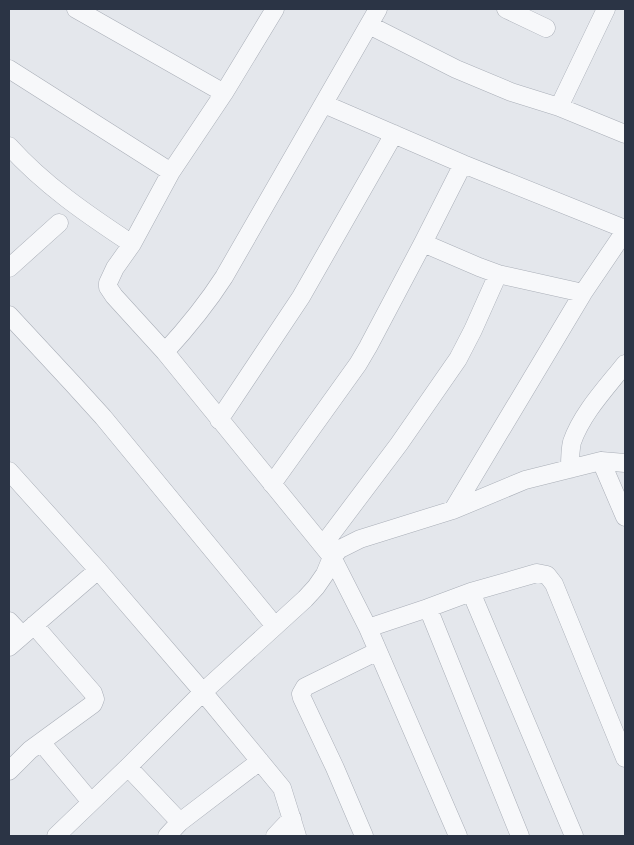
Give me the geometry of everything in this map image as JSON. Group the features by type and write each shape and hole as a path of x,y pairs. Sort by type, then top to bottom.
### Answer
{"street":[{"path":"76,9 224,93"},
{"path":"165,352 211,297 378,9"},
{"path":"506,9 546,28"},
{"path":"559,107 606,9"},
{"path":"270,10 224,93 171,172 132,244 115,268 108,287 165,352 327,551 368,628 458,836"},
{"path":"369,25 456,69 511,92 559,107 625,134"},
{"path":"9,69 171,172"},
{"path":"324,104 462,164 625,230 583,293 453,510"},
{"path":"219,420 300,298 394,134"},
{"path":"9,146 49,184 86,213 132,244"},
{"path":"272,484 358,364 423,243 462,164"},
{"path":"9,268 59,223"},
{"path":"423,243 498,274 583,293"},
{"path":"56,836 203,692 316,587 325,574 327,551 458,358 473,330 498,274"},
{"path":"9,315 103,417 275,626"},
{"path":"570,469 572,444 585,416 625,364"},
{"path":"327,551 340,550 360,539 453,510 525,480 601,461 625,463"},
{"path":"601,461 625,518"},
{"path":"9,471 98,570 203,692 282,788 297,836"},
{"path":"9,647 98,570"},
{"path":"368,628 472,592 537,573 547,575 551,579 625,758"},
{"path":"472,592 574,836"},
{"path":"428,608 520,836"},
{"path":"9,621 28,630 93,693 95,699 93,704 30,750 9,771"},
{"path":"364,836 301,694 305,687 378,651"},
{"path":"41,742 92,802"},
{"path":"167,836 180,822 260,761"},
{"path":"128,767 180,822"},
{"path":"275,836 292,818"}]}
